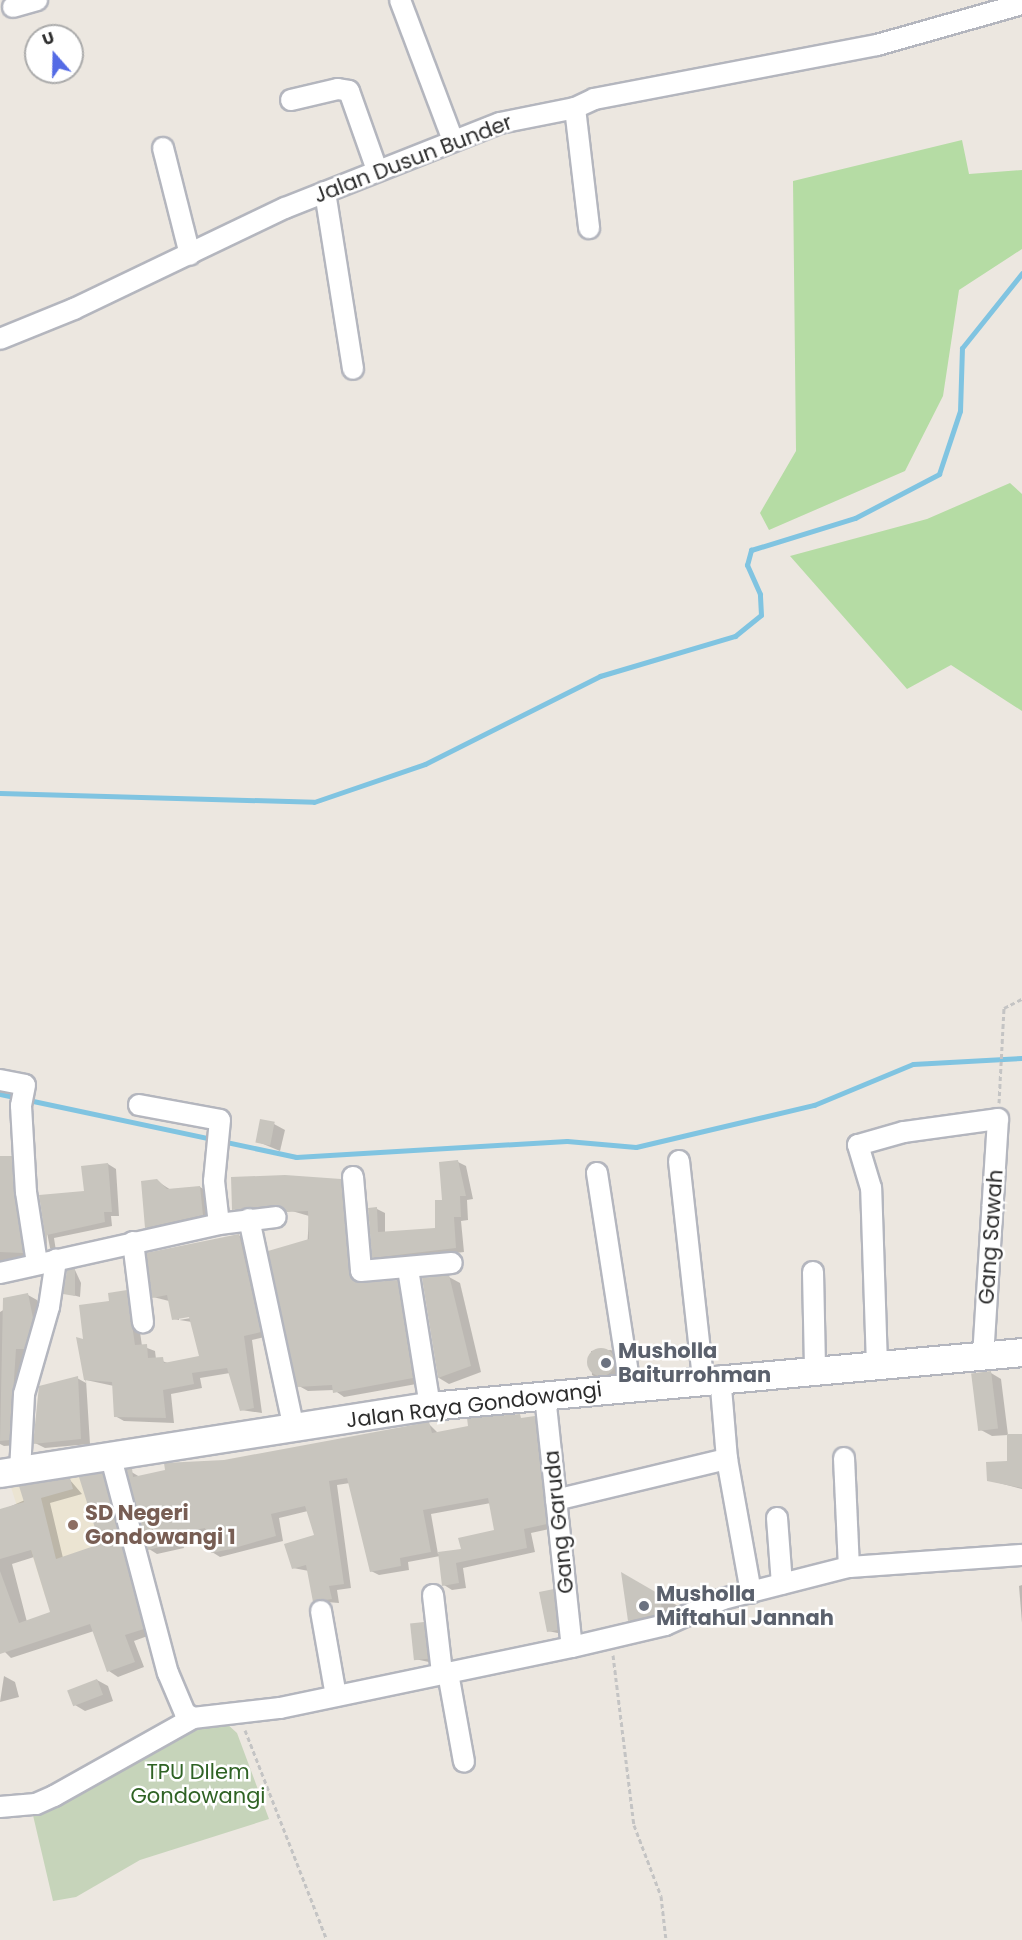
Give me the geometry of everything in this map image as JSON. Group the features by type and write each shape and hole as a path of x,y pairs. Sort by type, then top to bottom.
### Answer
{"street":[{"path":"8,7 37,0"},
{"path":"400,0 453,140"},
{"name":"Jalan Dusun Bunder","path":"0,339 325,192 500,123 575,108 594,99 876,45 1022,4"},
{"path":"291,100 338,88 349,91 377,170"},
{"path":"575,108 589,228"},
{"path":"163,148 189,255"},
{"path":"325,192 353,369"},
{"path":"0,1080 26,1085 22,1100 46,1262 49,1307 24,1394 10,1472"},
{"path":"139,1105 217,1117 223,1132 214,1181 219,1224"},
{"path":"877,1365 871,1188 858,1145 904,1132 998,1119"},
{"name":"Gang Sawah","path":"983,1355 998,1119"},
{"path":"679,1161 711,1377 752,1593"},
{"path":"597,1173 630,1386"},
{"path":"352,1177 361,1271 408,1269 452,1263"},
{"path":"0,1273 219,1224 276,1216"},
{"path":"249,1219 294,1429"},
{"path":"133,1242 143,1322"},
{"path":"408,1269 430,1406"},
{"path":"813,1272 815,1369"},
{"name":"Jalan Raya Gondowangi","path":"10,1472 111,1458 430,1406 545,1396 711,1377 1022,1352"},
{"name":"Gang Garuda","path":"545,1396 572,1647"},
{"path":"111,1458 168,1673 185,1713 193,1718"},
{"path":"844,1458 849,1567"},
{"path":"556,1500 727,1459"},
{"path":"777,1518 782,1584"},
{"path":"0,1807 36,1804 54,1796 193,1718 239,1714 572,1647 611,1638 782,1584 849,1567 1022,1555"},
{"path":"433,1595 445,1673 464,1762"},
{"path":"321,1611 336,1695"}],"path":[{"path":"998,1119 1004,1008 1022,999"},
{"path":"611,1638 634,1825 661,1896 666,1940"},
{"path":"239,1714 327,1940"}],"shaded area":[{"name":"SD Negeri Gondowangi 1","path":"107,1471 137,1567 45,1596 10,1484"}],"green space":[{"path":"962,140 969,174 1022,170 1022,249 959,290 943,396 905,471 769,530 760,513 796,451 793,181"},
{"path":"1010,483 1022,494 1022,711 951,665 907,689 790,556 927,519"},
{"name":"TPU DIlem Gondowangi","path":"202,1720 226,1723 237,1733 269,1819 140,1860 76,1897 53,1901 32,1811"}],"building":[{"path":"260,1119 275,1122 270,1145 255,1143"},
{"path":"0,1156 12,1156 23,1253 0,1252"},
{"path":"458,1160 466,1196 460,1196 461,1217 454,1217 456,1248 372,1258 368,1208 377,1207 378,1232 435,1228 435,1200 442,1200 439,1162"},
{"path":"108,1163 112,1212 104,1212 105,1222 47,1235 47,1249 39,1195 84,1191 81,1166"},
{"path":"285,1175 341,1179 351,1277 361,1283 398,1280 413,1378 333,1393 332,1385 297,1387 268,1251 309,1239 308,1211 287,1212 275,1205 232,1210 231,1177"},
{"path":"157,1179 167,1189 200,1186 203,1215 145,1228 141,1181"},
{"path":"239,1234 261,1332 244,1336 254,1408 240,1411 227,1368 192,1373 194,1384 163,1390 166,1418 114,1417 112,1382 84,1380 76,1337 83,1339 79,1305 109,1301 108,1293 127,1290 135,1345 147,1344 148,1358 163,1357 164,1363 199,1356 189,1317 172,1320 167,1295 152,1298 146,1253"},
{"path":"75,1268 75,1296 63,1294 67,1270"},
{"path":"449,1275 471,1366 438,1378 422,1278"},
{"path":"28,1293 33,1318 25,1349 16,1349 10,1440 0,1441 3,1298"},
{"name":"Musholla Baiturrohman","path":"601,1348 611,1352 615,1362 611,1372 601,1376 591,1372 587,1362 591,1352"},
{"path":"991,1371 998,1429 978,1431 971,1373"},
{"path":"78,1376 81,1439 33,1444 39,1386"},
{"path":"520,1414 521,1418 535,1416 547,1524 524,1529 527,1548 456,1563 459,1583 442,1586 438,1552 461,1549 458,1538 494,1530 488,1498 423,1510 431,1552 400,1558 401,1566 370,1572 347,1478 329,1481 344,1584 329,1586 332,1599 313,1602 306,1565 292,1569 284,1544 314,1535 305,1506 271,1514 276,1536 231,1549 211,1553 205,1528 175,1534 177,1543 148,1550 126,1469 132,1468 133,1477 165,1470 164,1463 224,1460 429,1422 432,1433 468,1426 467,1418"},
{"path":"1007,1434 1022,1434 1022,1488 987,1481 986,1462 1007,1461"},
{"path":"103,1473 144,1629 125,1635 135,1662 107,1672 90,1624 0,1654 0,1571 19,1623 50,1612 31,1550 0,1559 0,1509 24,1502 19,1486 70,1478 73,1489 41,1498 56,1559 100,1544 79,1477"},
{"name":"Musholla Miftahul Jannah","path":"621,1572 659,1594 663,1613 628,1621"},
{"path":"554,1589 558,1630 547,1632 539,1592"},
{"path":"424,1622 428,1659 414,1660 410,1623"},
{"path":"97,1679 103,1695 73,1706 67,1690"}],"waterway":[{"path":"0,793 314,802 425,764 600,676 735,636 761,615 760,594 747,565 751,550 855,518 939,474 960,411 962,348 1022,273"},
{"path":"0,1094 296,1157 567,1141 636,1147 814,1105 913,1064 1022,1058"}],"place":[{"name":"Musholla Baiturrohman","path":"606,1363"},
{"name":"SD Negeri Gondowangi 1","path":"73,1525"},
{"name":"Musholla Miftahul Jannah","path":"644,1606"}]}
